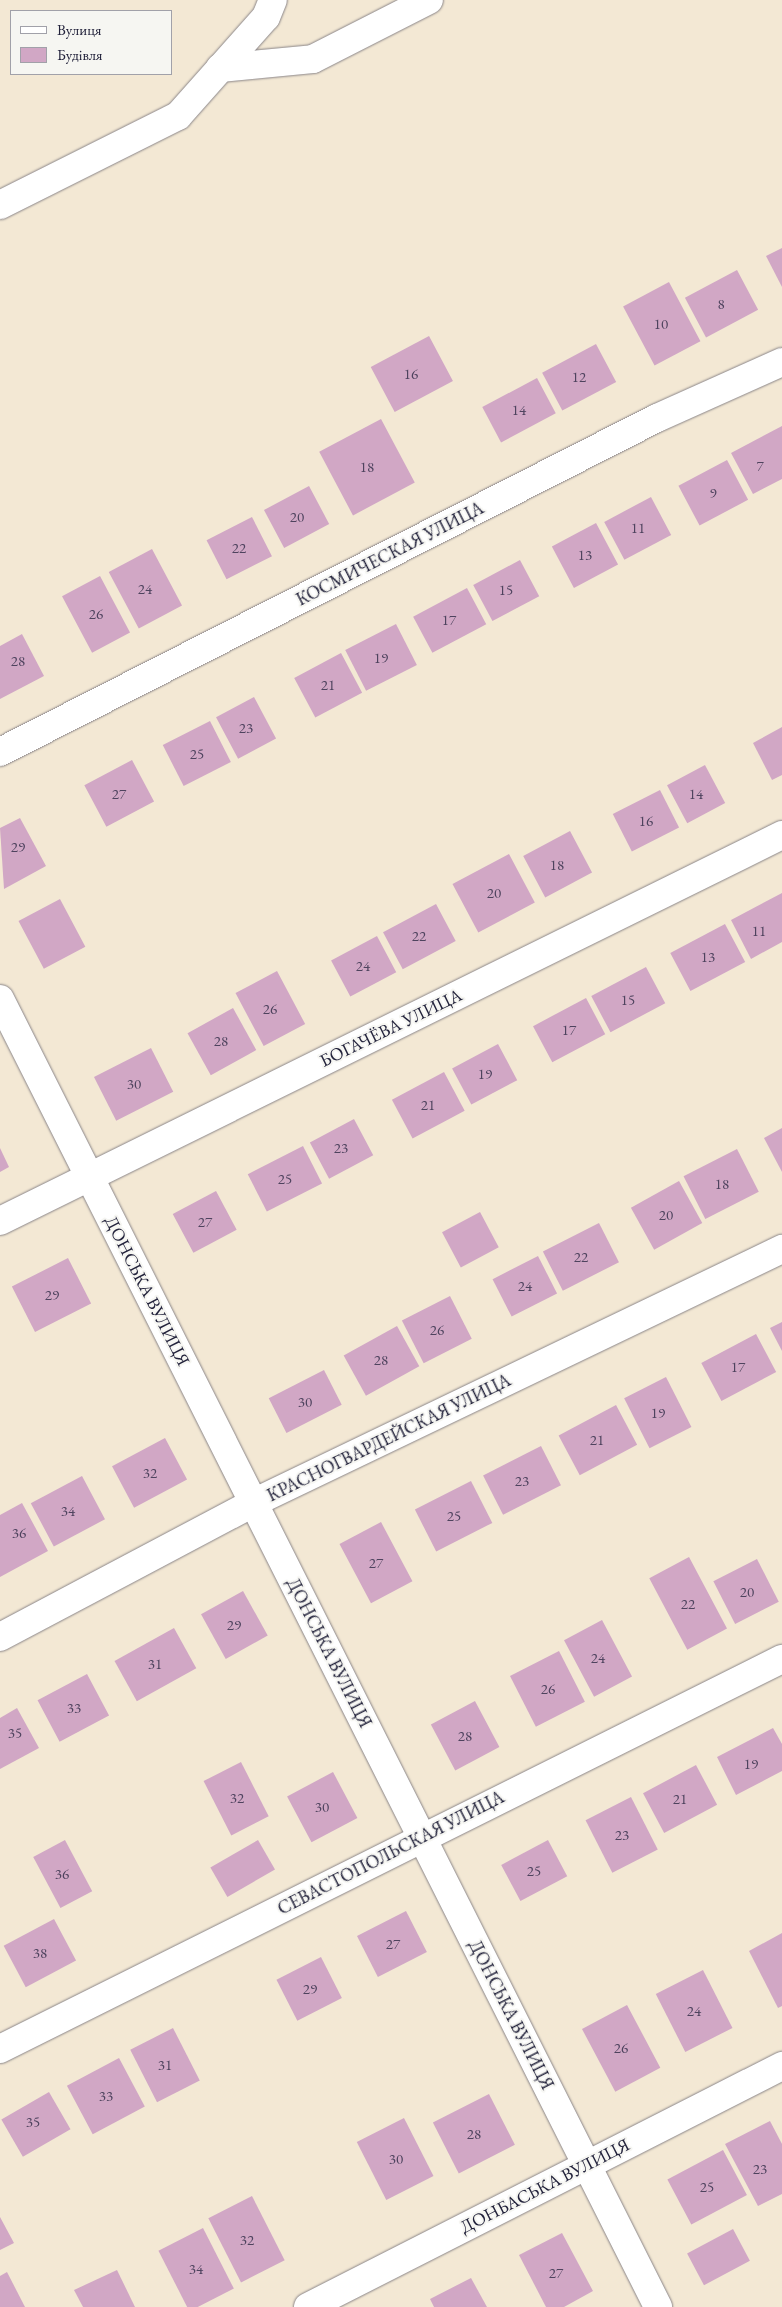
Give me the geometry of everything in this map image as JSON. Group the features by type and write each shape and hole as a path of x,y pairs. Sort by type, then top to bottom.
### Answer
{"street":[{"path":"0,205 178,116 266,16 273,0"},
{"path":"220,68 313,59 429,0"},
{"name":"КОСМИЧЕСКАЯ УЛИЦА","path":"0,752 657,418 782,362"},
{"name":"БОГАЧЁВА УЛИЦА","path":"0,1221 782,835"},
{"name":"ДОНСЬКА ВУЛИЦЯ","path":"0,999 658,2307"},
{"name":"КРАСНОГВАРДЕЙСКАЯ УЛИЦА","path":"0,1637 253,1503 782,1249"},
{"name":"СЕВАСТОПОЛЬСКАЯ УЛИЦА","path":"0,2049 782,1659"},
{"name":"ДОНБАСЬКА ВУЛИЦЯ","path":"308,2307 782,2066"}],"building":[{"path":"782,248 782,287 766,256"},
{"path":"737,270 758,310 706,337 685,298"},
{"path":"669,282 700,341 655,366 623,306"},
{"path":"429,336 453,381 395,412 371,367"},
{"path":"596,344 616,382 562,411 542,373"},
{"path":"537,378 556,413 501,442 482,407"},
{"path":"381,419 415,483 353,515 319,452"},
{"path":"782,426 782,479 753,494 731,453"},
{"path":"727,460 748,500 700,526 678,486"},
{"path":"309,486 329,524 284,548 264,510"},
{"path":"651,497 671,535 624,560 604,522"},
{"path":"252,517 272,556 227,579 207,540"},
{"path":"596,523 618,564 574,588 552,546"},
{"path":"152,549 182,606 139,629 109,572"},
{"path":"520,560 539,596 492,621 473,585"},
{"path":"100,576 130,633 92,653 62,596"},
{"path":"467,588 486,624 432,653 413,617"},
{"path":"396,624 417,665 366,691 345,650"},
{"path":"22,634 44,676 0,699 0,646"},
{"path":"341,653 362,693 315,718 294,678"},
{"path":"254,697 276,738 238,759 216,717"},
{"path":"210,721 231,762 184,786 163,745"},
{"path":"782,727 782,775 772,780 753,743"},
{"path":"132,760 154,801 106,827 84,785"},
{"path":"705,765 725,803 687,823 667,785"},
{"path":"660,790 679,827 632,851 613,814"},
{"path":"20,818 46,866 4,889 0,828"},
{"path":"570,831 592,872 545,897 523,856"},
{"path":"509,854 535,903 478,933 452,884"},
{"path":"782,893 782,942 751,959 731,920"},
{"path":"60,899 85,947 44,969 19,921"},
{"path":"436,904 456,941 403,969 383,932"},
{"path":"725,924 745,962 690,991 670,953"},
{"path":"377,936 396,972 350,997 331,960"},
{"path":"646,967 665,1003 611,1032 591,996"},
{"path":"277,971 305,1024 264,1046 236,993"},
{"path":"586,998 605,1034 552,1062 533,1026"},
{"path":"233,1008 256,1050 211,1075 188,1033"},
{"path":"498,1044 517,1080 471,1105 452,1068"},
{"path":"151,1048 173,1092 116,1121 94,1077"},
{"path":"444,1072 465,1111 413,1139 392,1100"},
{"path":"354,1119 373,1155 329,1179 310,1142"},
{"path":"782,1128 782,1172 764,1138"},
{"path":"303,1146 322,1183 267,1212 248,1174"},
{"path":"0,1148 9,1167 0,1172"},
{"path":"737,1149 759,1192 705,1219 684,1176"},
{"path":"679,1181 702,1223 654,1250 631,1208"},
{"path":"216,1191 237,1230 193,1253 173,1214"},
{"path":"480,1212 499,1247 461,1268 442,1232"},
{"path":"599,1223 619,1262 563,1291 543,1252"},
{"path":"538,1256 557,1293 512,1317 493,1279"},
{"path":"68,1258 91,1303 35,1332 12,1287"},
{"path":"450,1296 472,1339 424,1363 402,1321"},
{"path":"782,1322 782,1351 770,1328"},
{"path":"397,1326 419,1366 366,1396 344,1356"},
{"path":"756,1334 776,1372 721,1401 701,1363"},
{"path":"324,1370 342,1405 286,1433 269,1398"},
{"path":"666,1377 691,1427 650,1448 624,1398"},
{"path":"616,1405 637,1445 580,1475 559,1436"},
{"path":"165,1438 187,1479 134,1508 112,1466"},
{"path":"541,1446 561,1485 503,1515 483,1476"},
{"path":"82,1476 105,1519 54,1546 31,1503"},
{"path":"471,1481 492,1523 436,1551 415,1510"},
{"path":"22,1503 48,1551 0,1577 0,1515"},
{"path":"381,1522 412,1581 371,1603 340,1544"},
{"path":"689,1557 727,1629 687,1650 649,1578"},
{"path":"757,1559 779,1602 735,1624 713,1581"},
{"path":"243,1591 268,1636 226,1659 201,1614"},
{"path":"602,1620 632,1677 594,1697 564,1640"},
{"path":"174,1628 196,1668 137,1701 115,1661"},
{"path":"559,1651 585,1702 536,1727 510,1676"},
{"path":"87,1674 109,1715 60,1742 38,1700"},
{"path":"475,1701 499,1747 455,1770 431,1724"},
{"path":"17,1708 39,1748 0,1769 0,1718"},
{"path":"773,1728 782,1744 782,1771 736,1795 717,1757"},
{"path":"241,1762 269,1816 231,1835 204,1781"},
{"path":"696,1765 717,1805 664,1833 643,1793"},
{"path":"333,1772 357,1818 311,1842 287,1796"},
{"path":"631,1797 658,1850 612,1873 586,1820"},
{"path":"65,1840 92,1891 60,1908 33,1857"},
{"path":"258,1840 275,1869 227,1897 210,1868"},
{"path":"548,1840 567,1876 520,1901 501,1865"},
{"path":"406,1911 427,1952 378,1977 357,1936"},
{"path":"54,1919 76,1960 26,1987 4,1946"},
{"path":"782,1933 782,2006 778,2008 749,1951"},
{"path":"321,1957 342,1998 297,2021 276,1980"},
{"path":"703,1970 733,2028 685,2052 656,1994"},
{"path":"627,2005 660,2068 615,2092 582,2029"},
{"path":"173,2028 200,2081 157,2102 130,2050"},
{"path":"119,2058 145,2107 93,2134 67,2086"},
{"path":"49,2092 70,2129 23,2157 1,2120"},
{"path":"489,2094 515,2145 459,2173 433,2123"},
{"path":"404,2118 434,2176 386,2200 357,2142"},
{"path":"770,2121 782,2144 782,2194 758,2206 725,2144"},
{"path":"723,2150 747,2195 691,2225 667,2180"},
{"path":"252,2196 285,2260 241,2282 208,2218"},
{"path":"0,2217 14,2243 0,2250"},
{"path":"203,2228 234,2289 198,2307 187,2307 158,2251"},
{"path":"733,2229 750,2261 704,2285 687,2253"},
{"path":"562,2233 593,2291 564,2307 546,2307 519,2255"},
{"path":"117,2270 135,2307 83,2307 74,2290"},
{"path":"7,2272 25,2307 0,2307 0,2276"},
{"path":"471,2278 487,2307 434,2307 430,2299"}]}
